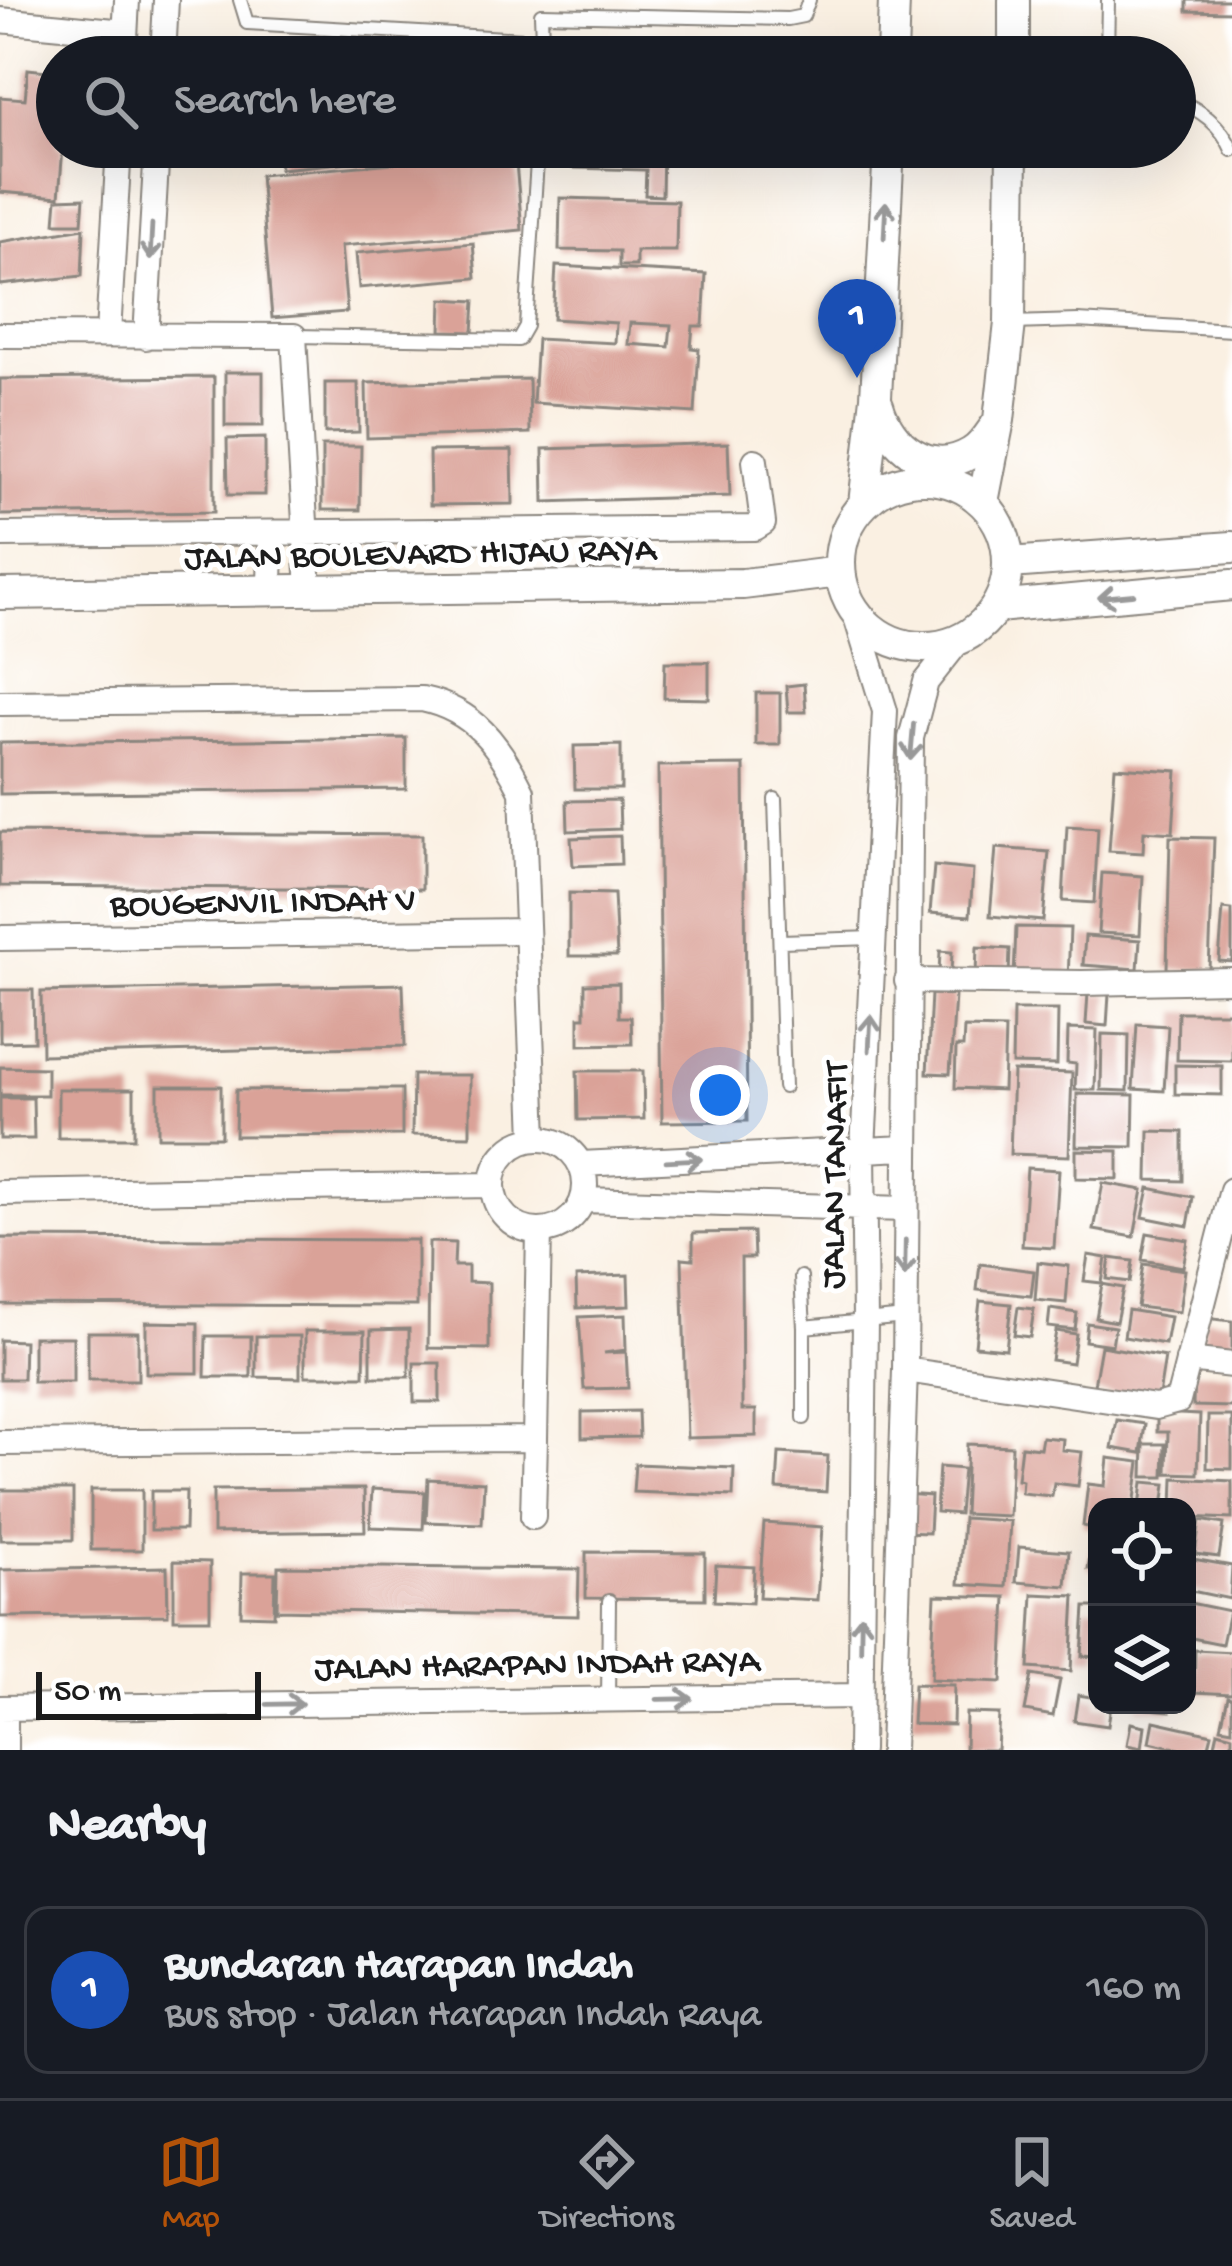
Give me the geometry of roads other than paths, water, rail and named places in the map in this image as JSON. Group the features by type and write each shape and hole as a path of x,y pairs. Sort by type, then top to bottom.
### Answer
{"street":[{"path":"125,36 127,0"},
{"path":"164,36 166,0"},
{"path":"893,36 894,0"},
{"path":"1014,0 1014,36"},
{"path":"0,20 83,36"},
{"path":"108,334 117,168"},
{"path":"146,338 156,168"},
{"path":"864,504 876,398 888,168"},
{"path":"983,502 1010,323 1012,168"},
{"path":"0,334 294,336 309,590"},
{"path":"876,398 884,428 898,446 927,459 953,460 973,453 999,420"},
{"path":"0,535 755,528 763,524 764,512 755,461"},
{"path":"933,479 951,483 983,502 1002,530 1009,563 997,607 980,626 943,645 909,646 876,632 853,607 840,572 844,535 864,504 895,484 933,479"},
{"path":"270,590 271,532"},
{"path":"1009,563 1232,548"},
{"name":"JALAN BOULEVARD HIJAU RAYA","path":"0,594 743,584 840,572"},
{"path":"997,607 1232,585"},
{"name":"JALAN TANAFIT","path":"853,607 885,711 862,1150 860,1750"},
{"name":"JALAN TANAFIT","path":"892,1750 905,1370 911,738 926,682 960,639"},
{"path":"0,703 422,699 456,709 500,749 522,791 535,1138"},
{"name":"BOUGENVIL INDAH V","path":"0,938 526,931"},
{"path":"908,981 1232,980"},
{"path":"535,1138 569,1150 585,1182 583,1200 573,1216 558,1227 539,1231 521,1228 506,1218 495,1203 492,1185 504,1154 535,1138"},
{"path":"580,1164 905,1148"},
{"path":"0,1192 492,1185"},
{"path":"905,1370 1156,1406 1178,1401 1232,1190"},
{"path":"583,1200 906,1209"},
{"path":"533,1516 539,1231"},
{"path":"1188,1360 1232,1365"},
{"path":"0,1443 536,1439"},
{"path":"863,1487 900,1488"},
{"name":"JALAN HARAPAN INDAH RAYA","path":"3,1708 860,1696"},
{"path":"3,1708 5,1750"}],"lane":[{"path":"240,0 247,23 473,36"},
{"path":"540,7 788,19 803,16 809,0"},
{"path":"1107,36 1108,0"},
{"path":"1196,108 1226,136 1232,150"},
{"path":"294,336 518,340 526,326 537,168"},
{"path":"1010,323 1078,321 1232,330"},
{"path":"775,799 784,1087"},
{"path":"781,941 875,938"},
{"path":"801,1277 804,1418"},
{"path":"804,1328 905,1317"},
{"path":"608,1700 609,1601"}],"place":[{"name":"Bundaran Harapan Indah","path":"857,378"}]}
